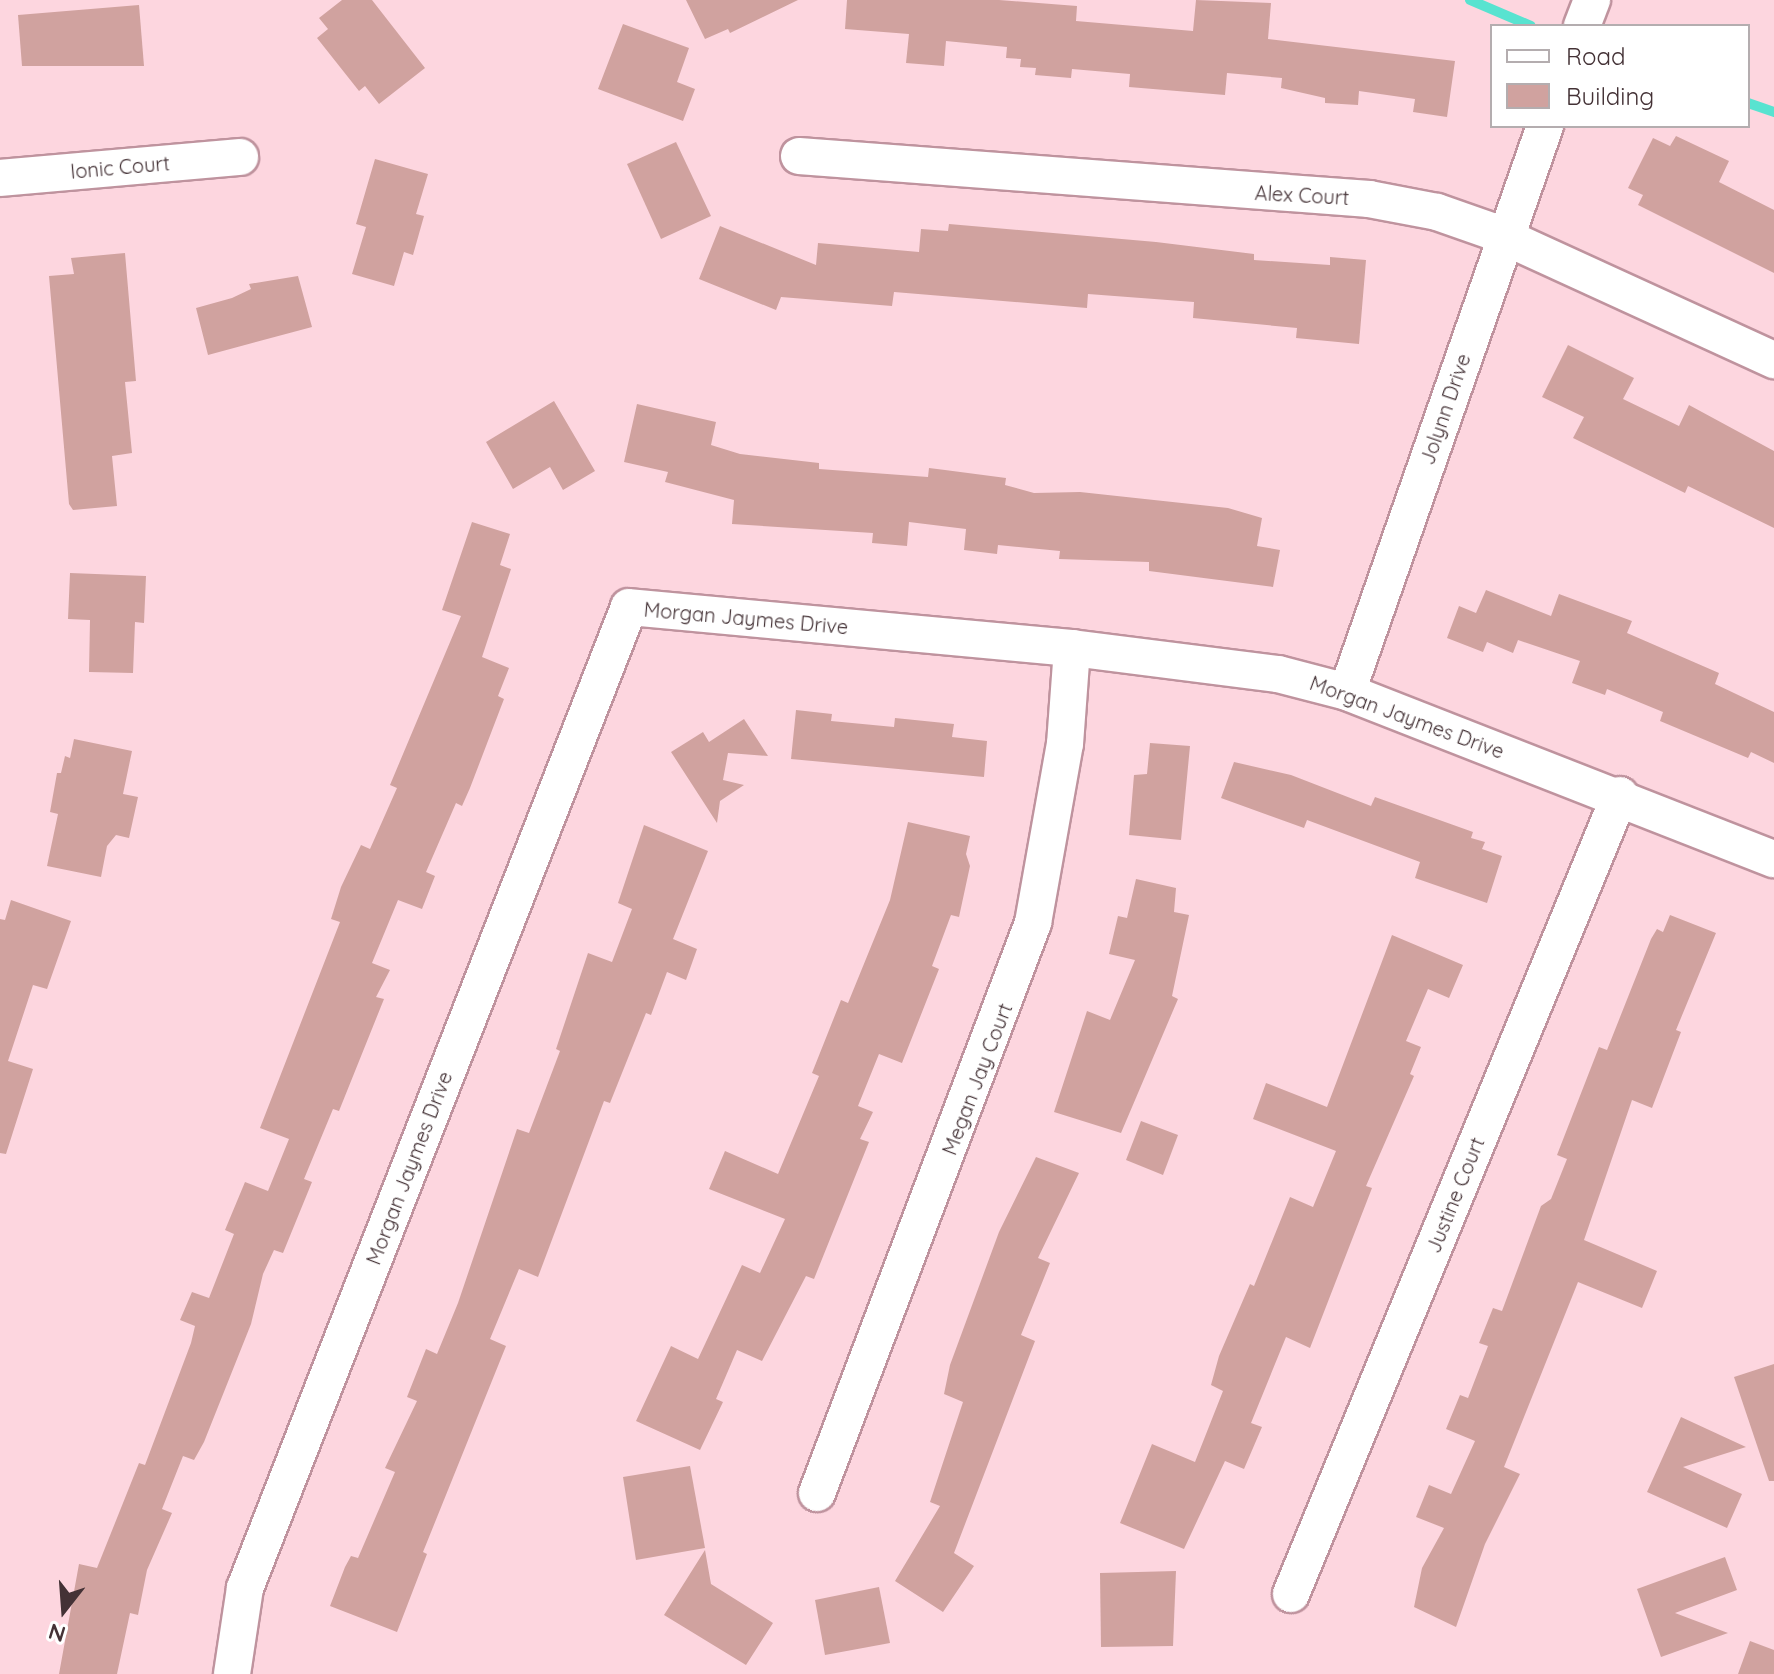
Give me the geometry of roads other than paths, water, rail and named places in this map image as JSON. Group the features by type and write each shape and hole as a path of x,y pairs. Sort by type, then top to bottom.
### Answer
{"street":[{"path":"1583,24 1592,0"},
{"name":"Jolynn Drive","path":"1347,692 1503,238 1544,128"},
{"name":"Alex Court","path":"799,156 1369,199 1437,212 1503,238 1774,360"},
{"name":"Ionic Court","path":"0,178 240,157"},
{"name":"Morgan Jaymes Drive","path":"232,1674 245,1588 629,607 1072,648 1278,674 1347,692 1620,795 1774,859"},
{"name":"Megan Jay Court","path":"817,1493 1033,923 1065,744 1072,648"},
{"name":"Justine Court","path":"1291,1594 1620,795"}],"waterway":[{"path":"1470,0 1526,24"},
{"path":"1750,104 1774,112"}]}
